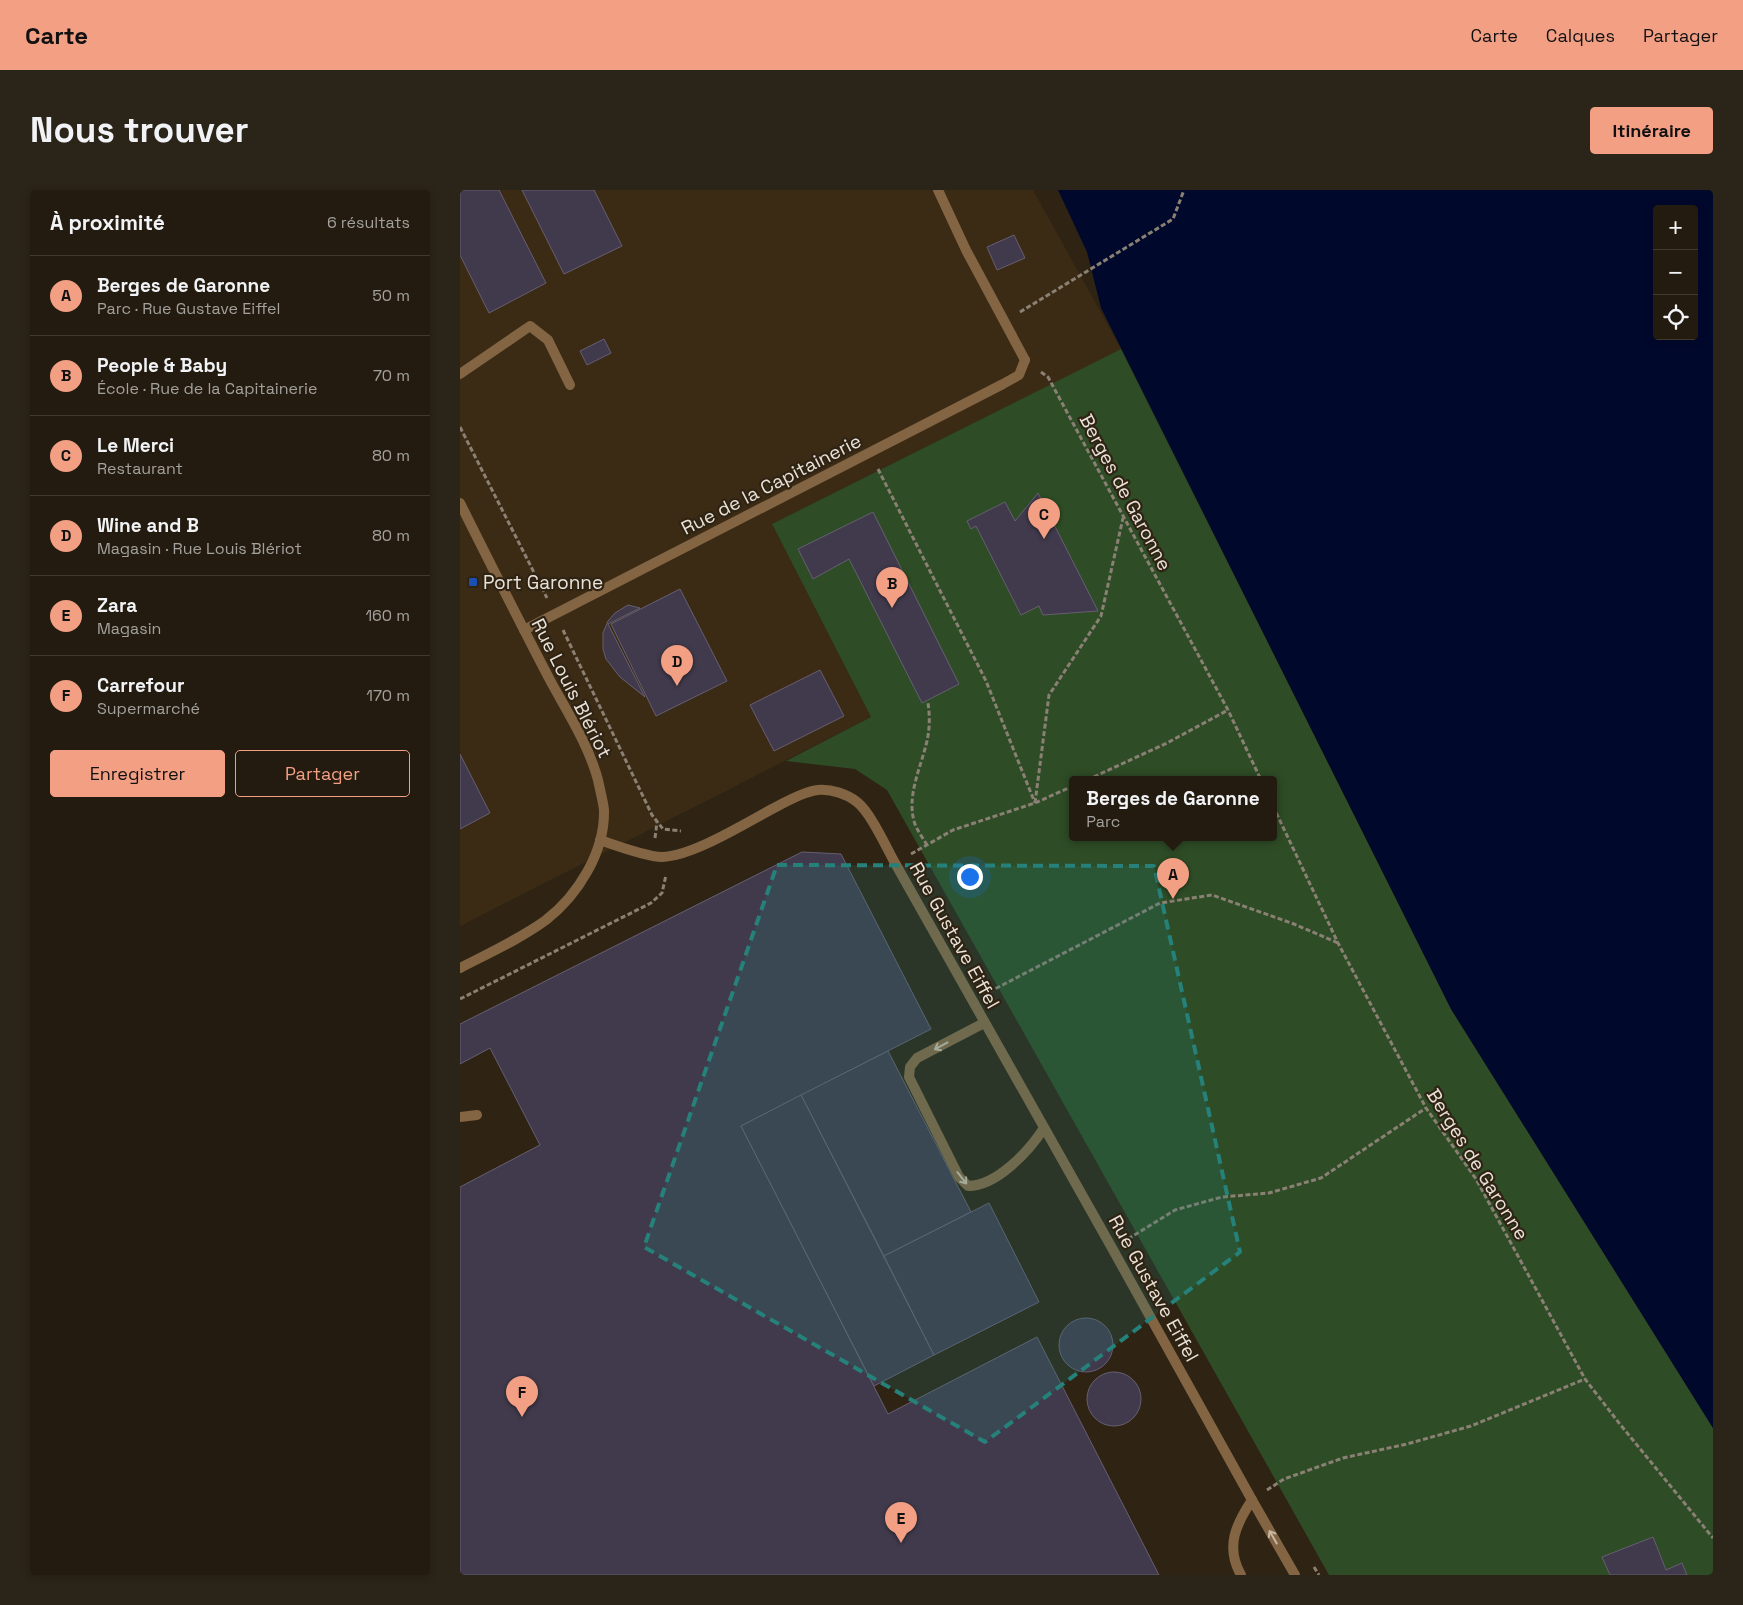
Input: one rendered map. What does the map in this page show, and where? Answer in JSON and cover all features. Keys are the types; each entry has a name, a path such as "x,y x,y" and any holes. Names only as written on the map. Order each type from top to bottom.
{"street":[{"path":"938,190 966,250 1025,360"},
{"path":"460,374 530,326 548,340 570,385"},
{"name":"Rue de la Capitainerie","path":"524,630 870,453 1019,374 1025,360"},
{"name":"Rue Louis Blériot","path":"460,504 585,746 598,779 604,810 600,840"},
{"name":"Rue Gustave Eiffel","path":"600,840 619,847 661,857 679,854 696,848 790,799 818,790 843,793 858,803 866,812 895,863 1295,1575"},
{"path":"460,968 509,943 546,919 577,888 592,864 600,840"},
{"path":"984,1023 917,1058 910,1067 909,1077 959,1177 968,1186 977,1186 1000,1174 1030,1147 1044,1128"},
{"path":"460,1117 477,1115"},
{"path":"1241,1575 1232,1549 1235,1529 1252,1500"}],"path":[{"path":"1004,321 1173,219 1184,190"},
{"name":"Berges de Garonne","path":"1025,360 1048,377 1228,710 1259,776"},
{"path":"870,453 986,681 1034,803"},
{"path":"1034,803 1049,695 1101,616 1124,517"},
{"path":"927,845 914,822 912,805 930,720 928,703"},
{"path":"1096,776 1167,743 1228,710"},
{"path":"895,863 953,830 1034,803 1069,788"},
{"name":"Berges de Garonne","path":"1277,814 1338,942 1426,1108 1476,1179 1586,1379 1618,1423 1713,1538"},
{"path":"460,999 651,903 662,893 665,883 666,871 661,857"},
{"path":"972,1001 1160,904 1212,895 1338,942"},
{"path":"1112,1248 1175,1210 1222,1197 1268,1193 1321,1178 1426,1108"},
{"path":"1252,1500 1284,1479 1343,1458 1407,1444 1471,1426 1586,1379"}],"highlighted area":[{"path":"777,865 1154,866 1240,1252 985,1442 644,1247"}],"shaded area":[{"path":"460,190 1033,190 1121,349 772,524 871,717 460,926"}],"green space":[{"path":"1121,349 1451,1009 1713,1428 1713,1575 1329,1575 887,790 855,769 786,761 871,717 772,524"}],"water":[{"path":"1058,190 1713,190 1713,1428 1451,1009 1101,308 1087,252"}],"building":[{"path":"460,190 499,190 546,283 489,313 460,255"},
{"path":"522,190 594,190 622,246 564,274"},
{"path":"1014,235 1025,258 997,270 987,247"},
{"path":"604,339 611,353 587,365 580,351"},
{"path":"1038,493 1098,611 1043,615 1039,606 1021,615 976,526 971,529 967,521 1005,502 1015,521"},
{"path":"873,512 959,684 922,703 849,559 813,579 798,549"},
{"path":"680,589 727,681 656,716 611,624"},
{"path":"628,605 640,608 608,624 645,697 620,677 606,659 603,649 603,633 608,621 615,613"},
{"path":"820,670 844,716 774,751 750,705"},
{"path":"460,754 490,813 460,829"},
{"path":"802,852 841,854 931,1029 741,1126 888,1414 1037,1337 1159,1575 460,1575 460,1187 540,1145 490,1048 460,1064 460,1024"},
{"path":"888,1051 971,1212 884,1256 801,1095"},
{"path":"801,1095 934,1355 874,1386 741,1126"},
{"path":"989,1203 1039,1302 934,1355 884,1256"},
{"path":"1086,1318 1096,1320 1105,1326 1111,1335 1113,1345 1111,1355 1105,1364 1096,1370 1086,1372 1076,1370 1067,1364 1061,1355 1059,1345 1061,1335 1067,1326 1076,1320"},
{"path":"1109,1372 1119,1372 1129,1376 1137,1384 1141,1399 1137,1414 1129,1422 1119,1426 1109,1426 1099,1422 1091,1414 1087,1404 1087,1394 1091,1384 1099,1376"},
{"path":"1653,1537 1666,1570 1682,1563 1687,1575 1610,1575 1602,1557"}],"place":[{"name":"Le Merci","path":"1044,539"},
{"name":"Port Garonne","path":"473,582"},
{"name":"People & Baby","path":"892,608"},
{"name":"Wine and B","path":"677,686"},
{"name":"Berges de Garonne","path":"1173,899"},
{"name":"Carrefour","path":"522,1417"},
{"name":"Zara","path":"901,1543"}]}
